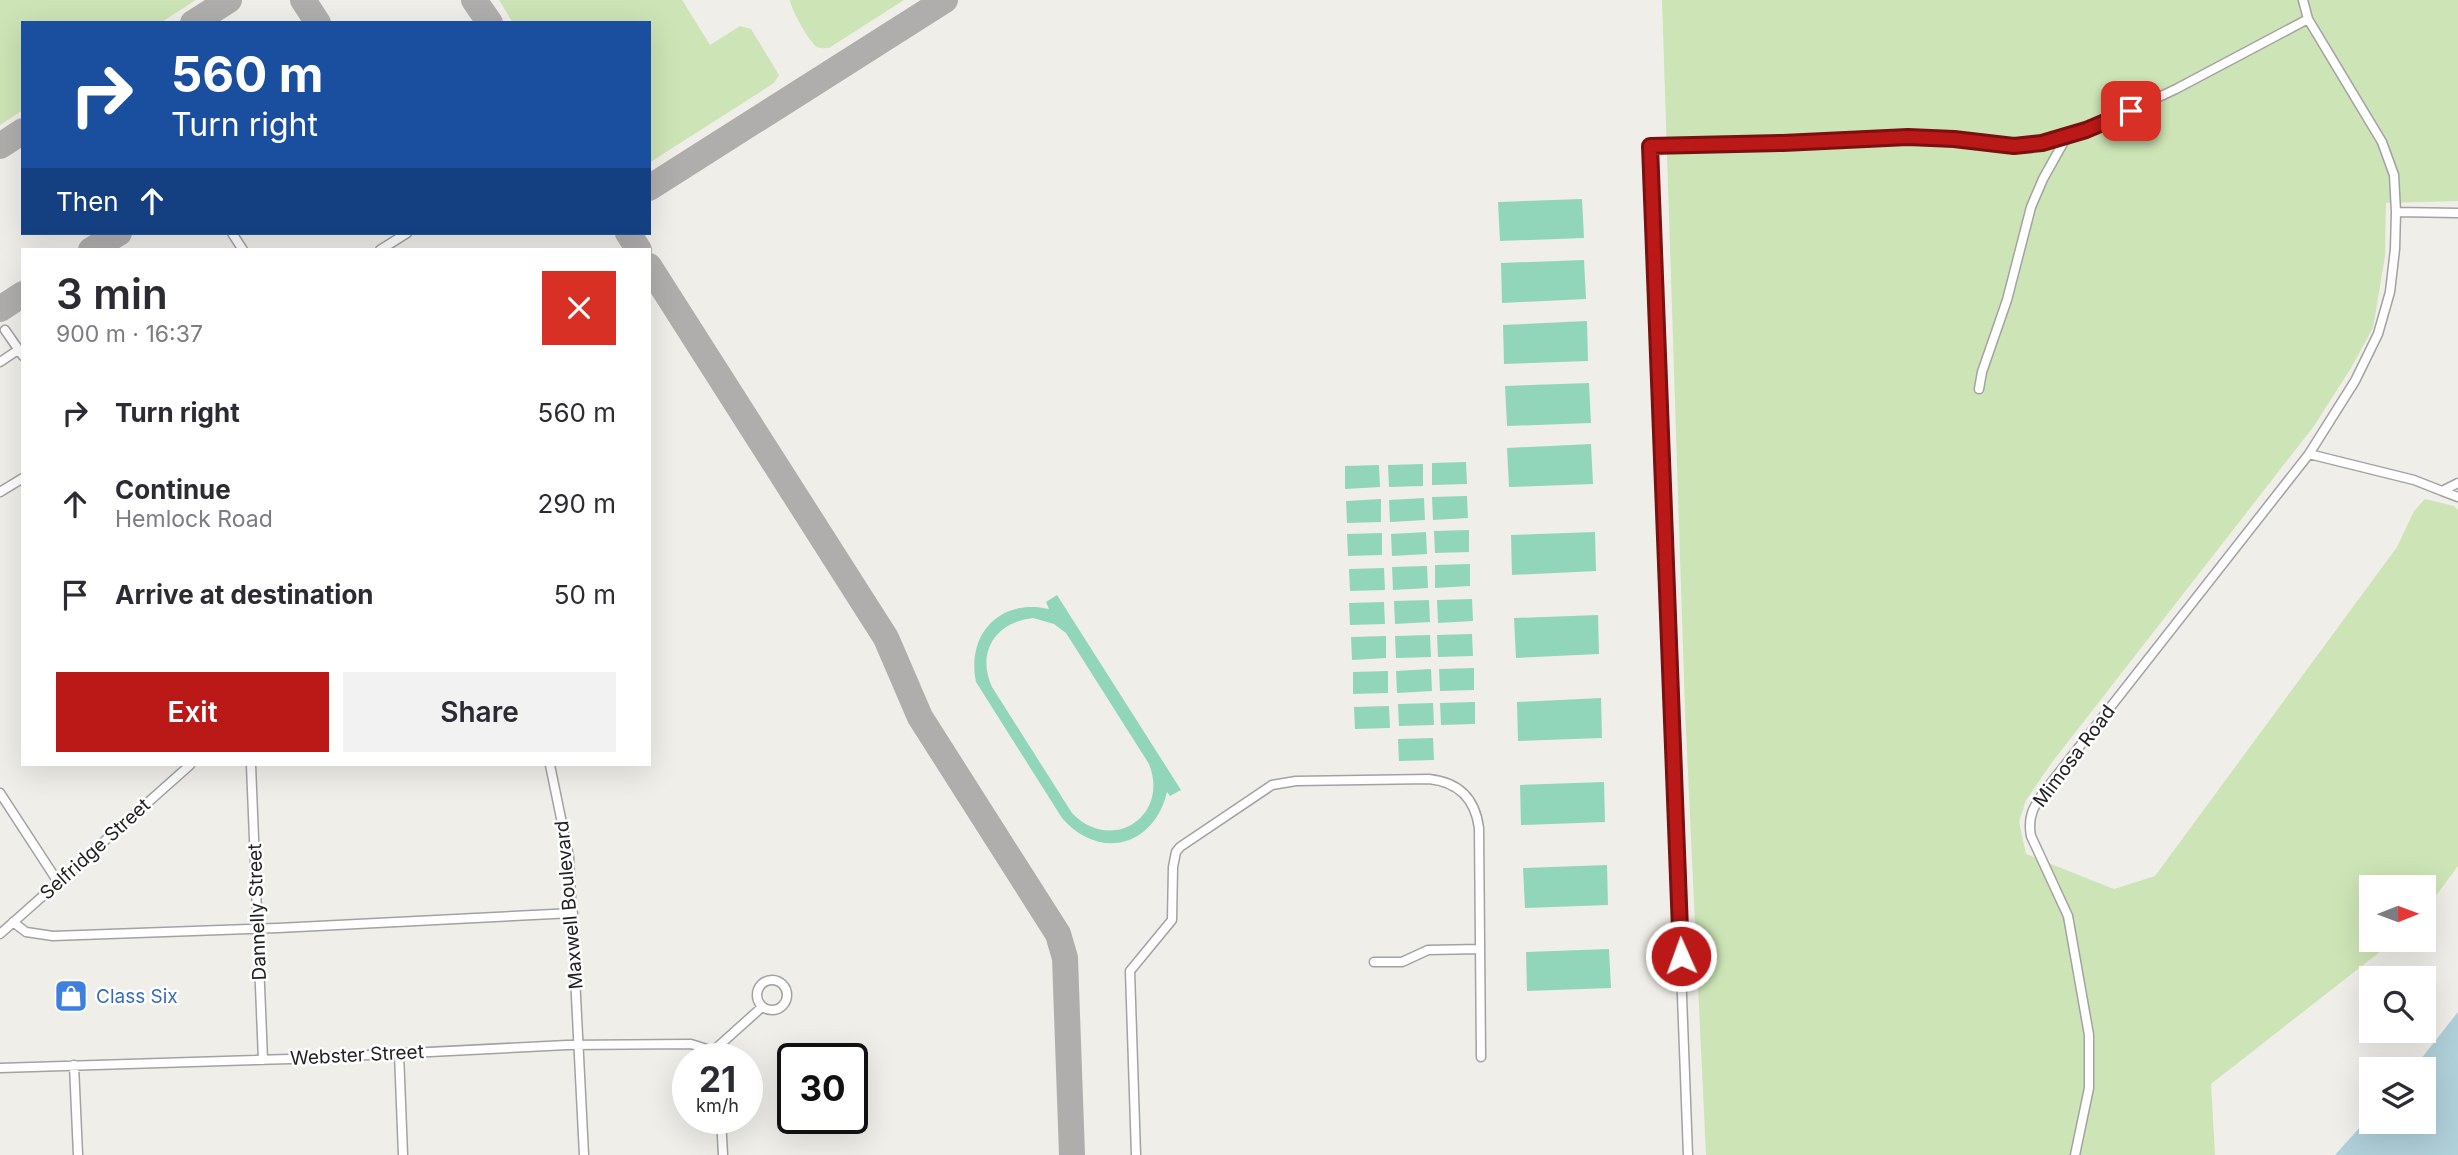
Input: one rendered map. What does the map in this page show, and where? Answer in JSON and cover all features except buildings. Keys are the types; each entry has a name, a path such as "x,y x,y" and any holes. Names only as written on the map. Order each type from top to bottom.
{"street":[{"name":"Mimosa Road","path":"2076,1155 2089,1088 2089,1035 2070,924 2031,836 2031,813 2047,788 2309,454 2355,382 2378,334 2390,292 2396,212 2393,175 2382,142 2308,19 2303,0"},
{"path":"1688,1155 1650,146 1919,137 2014,146 2042,143 2108,121 2176,89 2308,19"},
{"path":"1979,389 1982,372 2007,300 2031,207 2067,136"},
{"path":"2396,212 2458,213"},
{"path":"383,248 404,235"},
{"path":"0,362 21,353 5,330"},
{"path":"2309,454 2414,480 2458,497"},
{"path":"0,492 21,479"},
{"path":"2442,491 2458,483"},
{"name":"Selfridge Street","path":"0,934 189,766"},
{"name":"Dannelly Street","path":"251,766 263,1060"},
{"name":"Maxwell Boulevard","path":"550,766 565,835 573,913 584,1155"},
{"path":"1136,1155 1130,971 1172,920 1173,867 1180,847 1194,835 1271,786 1296,781 1440,780 1459,788 1474,806 1477,816 1481,1057"},
{"path":"0,793 58,882"},
{"path":"13,922 26,932 53,936 573,913"},
{"path":"1374,962 1402,962 1429,950 1480,949"},
{"path":"727,1043 762,1007"},
{"name":"Webster Street","path":"0,1068 672,1044"},
{"path":"399,1053 403,1155"},
{"path":"74,1065 78,1155"},
{"path":"722,1134 723,1155"}],"green space":[{"path":"0,0 196,0 163,21 21,21 21,111 0,125"},
{"path":"499,0 682,0 710,45 740,26 751,29 779,75 774,83 651,162 651,21 512,21"},
{"path":"790,0 904,0 829,48 823,48 817,47 810,39"},
{"path":"1662,0 2458,0 2458,201 2386,203 2385,256 2373,328 2351,368 2314,426 2053,761 2026,800 2019,822 2026,854 2114,889 2155,876 2397,547 2414,511 2425,499 2454,506 2458,510 2458,866 2436,896 2436,875 2359,875 2359,952 2380,952 2211,1084 2215,1155 1706,1155 1685,710"},
{"path":"1582,199 1584,238 1500,241 1498,202"},
{"path":"1584,260 1586,299 1502,303 1501,263"},
{"path":"1587,321 1588,361 1504,364 1503,325"},
{"path":"1589,383 1591,423 1507,426 1505,386"},
{"path":"1591,444 1593,484 1509,487 1507,448"},
{"path":"1466,462 1467,484 1432,485 1432,463"},
{"path":"1423,464 1423,486 1389,487 1388,465"},
{"path":"1379,465 1380,487 1345,489 1345,466"},
{"path":"1467,496 1468,518 1433,520 1432,497"},
{"path":"1424,498 1425,520 1390,522 1389,500"},
{"path":"1381,499 1381,522 1347,523 1346,501"},
{"path":"1469,530 1469,552 1435,553 1434,531"},
{"path":"1426,532 1427,554 1392,556 1391,534"},
{"path":"1595,532 1596,571 1512,575 1511,535"},
{"path":"1382,533 1382,555 1348,556 1347,534"},
{"path":"1470,564 1470,586 1435,588 1435,565"},
{"path":"1427,566 1428,588 1393,590 1392,567"},
{"path":"1384,568 1385,590 1350,591 1349,569"},
{"path":"1057,595 1181,790 1170,796 1167,792 1160,811 1150,825 1138,836 1124,842 1092,840 1062,818 976,682 976,648 991,623 1002,614 1016,609 1049,609 1046,602","holes":["1033,618 1054,624 1066,633 1149,764 1153,783 1151,800 1144,814 1133,824 1119,829 1103,830 1087,825 1072,813 992,687 986,662 988,651 1000,632 1020,621"]},
{"path":"1472,599 1473,621 1438,623 1437,600"},
{"path":"1429,600 1430,622 1395,624 1394,601"},
{"path":"1384,602 1385,624 1350,625 1349,603"},
{"path":"1598,615 1599,654 1516,658 1514,618"},
{"path":"1472,634 1473,656 1438,657 1437,635"},
{"path":"1430,635 1431,657 1396,658 1395,636"},
{"path":"1386,636 1386,658 1352,660 1351,637"},
{"path":"1474,668 1474,690 1440,691 1439,669"},
{"path":"1431,669 1432,691 1397,693 1396,671"},
{"path":"1388,671 1388,693 1353,694 1353,672"},
{"path":"1601,698 1602,738 1518,741 1517,702"},
{"path":"1475,702 1475,724 1441,725 1440,703"},
{"path":"1433,703 1434,725 1399,726 1398,704"},
{"path":"1389,706 1390,728 1355,729 1354,707"},
{"path":"1433,738 1434,760 1399,761 1398,739"},
{"path":"1604,782 1605,822 1521,825 1520,785"},
{"path":"1607,865 1608,905 1525,908 1523,868"},
{"path":"1609,949 1611,988 1527,991 1526,952"}],"water":[{"path":"2458,1012 2458,1155 2335,1155 2359,1128 2359,1134 2436,1134 2436,1057 2422,1057"}],"taxiway":[{"path":"196,21 229,0"},
{"path":"303,0 317,21"},
{"path":"474,0 489,21"},
{"path":"651,187 945,0"},
{"path":"0,146 21,132"},
{"path":"94,248 116,235"},
{"path":"629,235 638,248"},
{"path":"651,269 886,638 920,717 1058,934 1065,958 1072,1155"},
{"path":"0,309 21,295"}],"place":[{"name":"Class Six","path":"71,996"}],"route":[{"path":"1681,956 1650,146 1908,137 2014,146 2042,143 2086,130 2131,111"}]}
